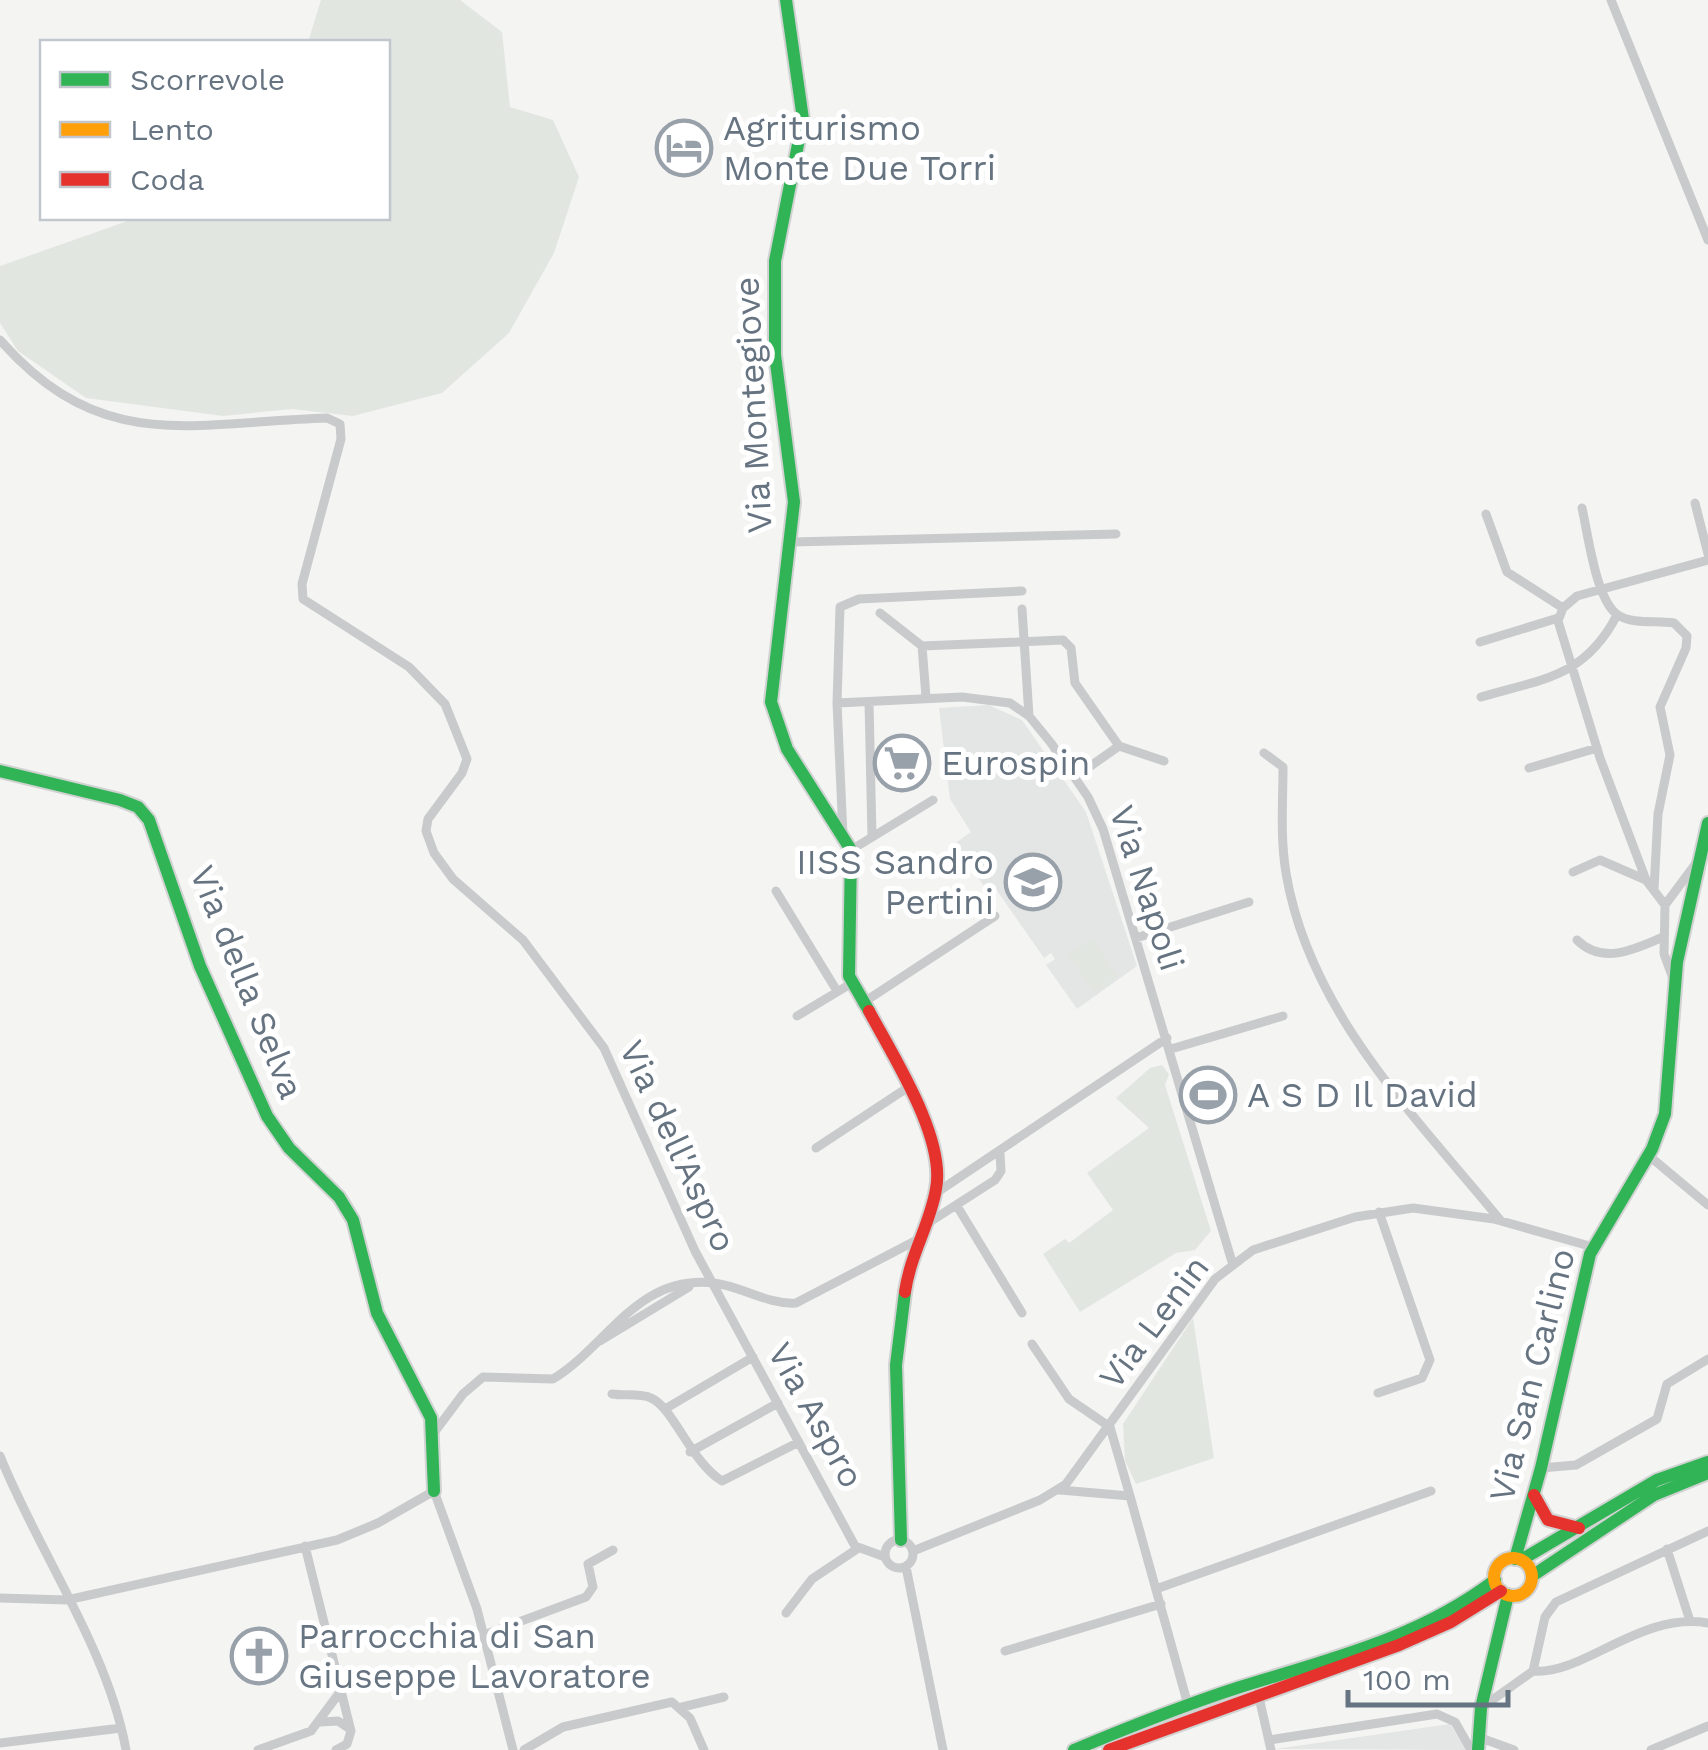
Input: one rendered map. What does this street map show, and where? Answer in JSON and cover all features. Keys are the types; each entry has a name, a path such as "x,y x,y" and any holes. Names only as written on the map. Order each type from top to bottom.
{"street":[{"name":"Via Montegiove","path":"786,0 804,118 775,261 776,354 793,482 791,542 770,672 772,712 786,749 851,850 854,875 847,960 852,983 910,1086 937,1159 936,1194 916,1241 895,1374 902,1460 901,1540"},
{"path":"1611,0 1708,240"},
{"name":"Via dell'Aspro","path":"0,340 40,381 112,420 223,427 327,418 340,424 341,439 303,578 304,599 409,666 446,704 467,759 462,774 428,819 427,834 434,853 453,879 523,940 604,1048 711,1282"},
{"path":"1480,642 1560,613 1578,596 1708,556 1695,502"},
{"path":"1582,508 1601,590 1617,615"},
{"path":"1486,514 1507,572 1560,613 1572,670 1597,748 1646,880 1664,905"},
{"path":"791,542 1116,534"},
{"path":"843,834 837,619 844,603 859,598 1022,591"},
{"path":"1022,609 1029,716"},
{"path":"880,613 922,646 1068,642 1071,675 1119,746 1164,761"},
{"path":"1481,697 1572,670 1600,646 1617,615"},
{"path":"1617,615 1674,622 1688,638 1660,708 1670,750 1658,814 1654,889"},
{"path":"922,646 926,698"},
{"path":"837,703 994,698 1029,716"},
{"path":"869,702 872,837"},
{"name":"Via Napoli","path":"1029,716 1098,816 1232,1262"},
{"path":"1074,777 1119,746"},
{"path":"1529,768 1597,748"},
{"path":"1264,753 1283,766 1280,814 1288,883 1310,947 1345,1025 1367,1058 1502,1221"},
{"name":"Via della Selva","path":"0,771 120,800 147,816 200,966 267,1116 289,1148 336,1192 350,1214 376,1308 418,1385 433,1434 434,1491 484,1636 513,1750"},
{"path":"851,850 933,800"},
{"name":"Via San Carlino","path":"1518,1559 1593,1247 1648,1155 1668,1103 1674,982 1708,823"},
{"path":"1573,872 1600,860 1646,880"},
{"name":"Via San Carlino","path":"1674,982 1665,960 1664,905 1697,862"},
{"path":"776,891 837,991"},
{"path":"1136,938 1249,902"},
{"path":"862,1004 995,916"},
{"path":"1577,940 1588,950 1610,954 1663,937"},
{"path":"796,1016 852,983"},
{"path":"1171,1050 1282,1016"},
{"path":"936,1194 1167,1038"},
{"path":"816,1148 910,1086"},
{"path":"922,1226 997,1178 1000,1154"},
{"path":"1648,1155 1708,1205"},
{"path":"957,1206 1022,1313"},
{"name":"Via Lenin","path":"913,1552 1059,1490 1110,1427 1215,1280 1232,1262 1278,1240 1379,1212 1428,1208 1502,1221 1593,1247"},
{"path":"1378,1394 1418,1380 1430,1365 1379,1212"},
{"path":"433,1434 463,1394 483,1376 504,1374 544,1381 560,1374 639,1301 658,1291 711,1282 796,1303 916,1241"},
{"name":"Via Aspro","path":"711,1282 857,1549"},
{"path":"1032,1344 1069,1399 1110,1427 1188,1704"},
{"path":"665,1409 753,1358"},
{"path":"1542,1468 1558,1470 1576,1465 1657,1420 1667,1384 1706,1361"},
{"path":"612,1394 649,1396 665,1409 690,1452 726,1482 799,1442"},
{"path":"690,1452 778,1403"},
{"path":"0,1456 67,1600 121,1728 126,1750"},
{"path":"1476,1746 1501,1589 1500,1564 1579,1528 1656,1480 1708,1462"},
{"path":"1074,1750 1188,1704 1394,1635 1501,1589 1525,1592 1532,1576 1654,1495 1708,1473"},
{"path":"1059,1490 1130,1496"},
{"path":"0,1598 67,1600 358,1533 434,1491"},
{"path":"1156,1589 1431,1491"},
{"path":"1534,1495 1548,1520 1579,1528"},
{"path":"1533,1671 1546,1617 1556,1602 1708,1531"},
{"path":"884,1557 888,1544 901,1540 913,1552 906,1567 943,1750"},
{"path":"305,1546 351,1731 346,1744 336,1750"},
{"path":"786,1613 808,1583 857,1549 884,1557 892,1568 906,1567"},
{"path":"1667,1549 1690,1621"},
{"path":"484,1636 586,1597 592,1587 588,1564 614,1550"},
{"path":"1518,1559 1532,1576"},
{"path":"1109,1750 1258,1693 1402,1646 1462,1617 1501,1589"},
{"path":"1005,1652 1160,1604"},
{"path":"1481,1708 1533,1671 1551,1670 1652,1628 1690,1621 1708,1623"},
{"path":"258,1750 299,1738 321,1722 343,1688"},
{"path":"1258,1693 1270,1745 1437,1714 1455,1722 1476,1746 1514,1750"},
{"path":"524,1750 570,1725 669,1702 682,1707 724,1696"},
{"path":"682,1707 704,1750"},
{"path":"321,1722 342,1722 351,1731"},
{"path":"1651,1750 1673,1746 1708,1726"},
{"path":"0,1742 121,1728"}],"shaded area":[{"path":"321,0 460,0 502,32 510,107 553,120 579,177 554,253 509,333 442,393 353,416 292,409 223,416 86,398 18,351 0,323 0,266 130,220 390,220 390,40 309,40"},
{"path":"989,705 1022,720 1086,812 1137,966 1077,1009 1046,965 1055,959 1051,953 1044,958 993,885 986,889 954,844 971,832 950,799 939,708"},
{"path":"1092,938 1119,976 1095,994 1067,955"},
{"path":"1162,1065 1169,1074 1165,1085 1211,1231 1195,1250 1176,1253 1080,1312 1043,1254 1065,1239 1069,1243 1113,1210 1087,1173 1149,1128 1116,1098 1150,1068"},
{"path":"1193,1318 1214,1458 1136,1484 1125,1461 1123,1424"},
{"path":"1450,1724 1466,1750 1275,1749"}],"traffic: fast":[{"path":"786,0 803,119 775,261 775,355 794,502 771,702 787,749 851,850 849,976 869,1011"},
{"path":"0,771 120,800 138,807 149,820 200,966 267,1116 289,1148 339,1197 353,1220 377,1313 431,1418 434,1491"},
{"path":"1515,1559 1541,1468 1590,1254 1652,1149 1665,1114 1677,962 1708,823"},
{"path":"901,1540 896,1365 905,1292"},
{"path":"1521,1560 1657,1480 1708,1462"},
{"path":"1532,1576 1654,1495 1708,1473"},
{"path":"1074,1750 1198,1701 1373,1645 1436,1617 1495,1580"},
{"path":"1478,1750 1481,1708 1508,1595"}],"traffic: slow":[{"path":"1513,1558 1526,1564 1532,1577 1526,1590 1513,1596 1500,1590 1494,1577 1500,1564 1513,1558"}],"traffic: jam":[{"path":"869,1011 926,1122 937,1169 933,1202 905,1292"},
{"path":"1534,1495 1548,1520 1579,1528"},
{"path":"1109,1750 1399,1645 1451,1622 1501,1591"}],"place":[{"name":"Agriturismo Monte Due Torri","path":"684,148"},
{"name":"Eurospin","path":"902,763"},
{"name":"IISS Sandro Pertini","path":"1033,882"},
{"name":"A S D Il David","path":"1208,1095"},
{"name":"Parrocchia di San Giuseppe Lavoratore","path":"259,1656"}]}
